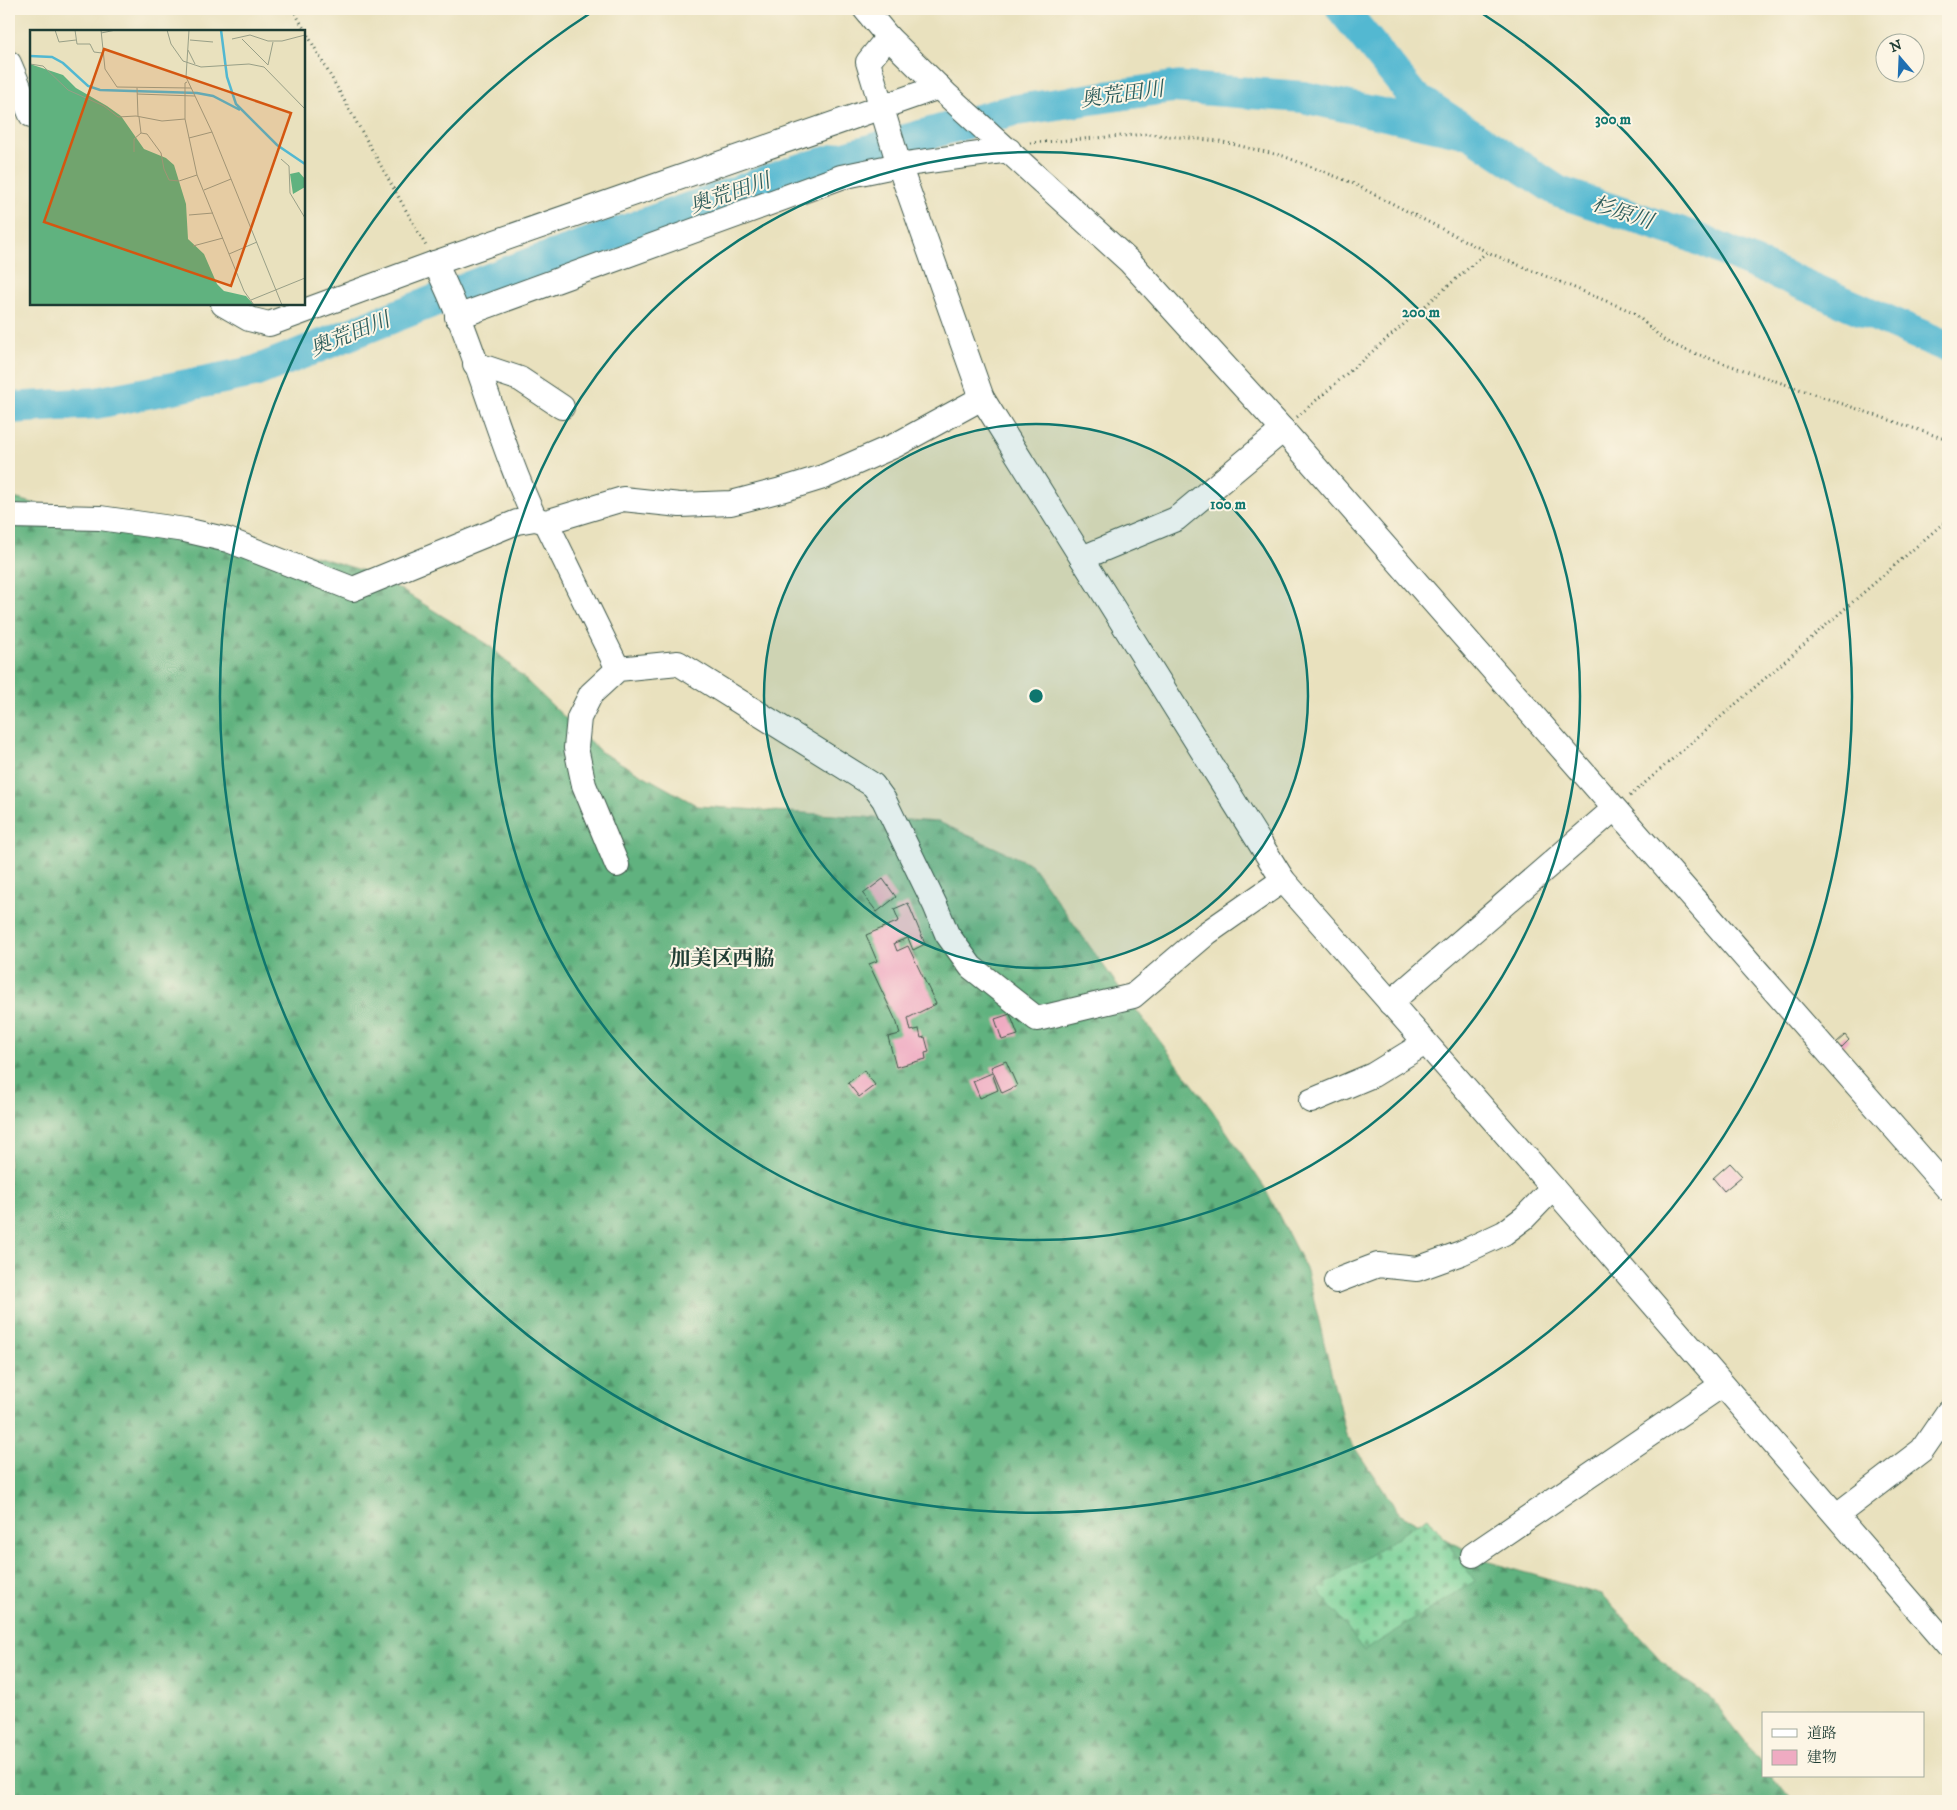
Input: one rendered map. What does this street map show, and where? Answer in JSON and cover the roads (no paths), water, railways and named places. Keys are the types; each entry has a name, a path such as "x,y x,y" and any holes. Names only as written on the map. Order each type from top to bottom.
{"street":[{"path":"865,9 888,37 942,90 1130,262 1283,430 1948,1189"},
{"path":"888,37 868,62 898,161 982,398 1282,880 1553,1188 1948,1645"},
{"path":"9,63 30,112"},
{"path":"226,305 248,319 269,324 884,113 942,90"},
{"path":"457,315 841,177 898,161 1005,146"},
{"path":"437,266 457,315 515,476 618,669"},
{"path":"475,364 520,379 562,407"},
{"path":"9,516 100,518 185,530 228,540 353,589 517,522 540,520 623,499 680,505 731,502 781,490 823,477 896,445 982,398"},
{"path":"1082,558 1176,519 1283,430"},
{"path":"617,865 584,785 576,748 579,718 591,694 618,669 678,663 873,785 884,800 947,934 972,967 1037,1019 1133,996 1207,933 1282,880"},
{"path":"1390,1003 1614,809"},
{"path":"1312,1101 1373,1075 1405,1058 1425,1043"},
{"path":"1336,1281 1378,1264 1417,1270 1461,1253 1504,1233 1524,1218 1553,1188"},
{"path":"1473,1555 1722,1385"},
{"path":"1836,1515 1922,1450 1948,1412"}],"waterway":[{"name":"杉原川","path":"1342,9 1412,95 1559,192 1691,236 1948,347"},
{"name":"奥荒田川","path":"9,408 96,403 254,372 515,269 795,171 1010,111 1173,87 1303,97 1469,133"}],"district":[{"name":"加美区西脇","path":"722,959"}]}
